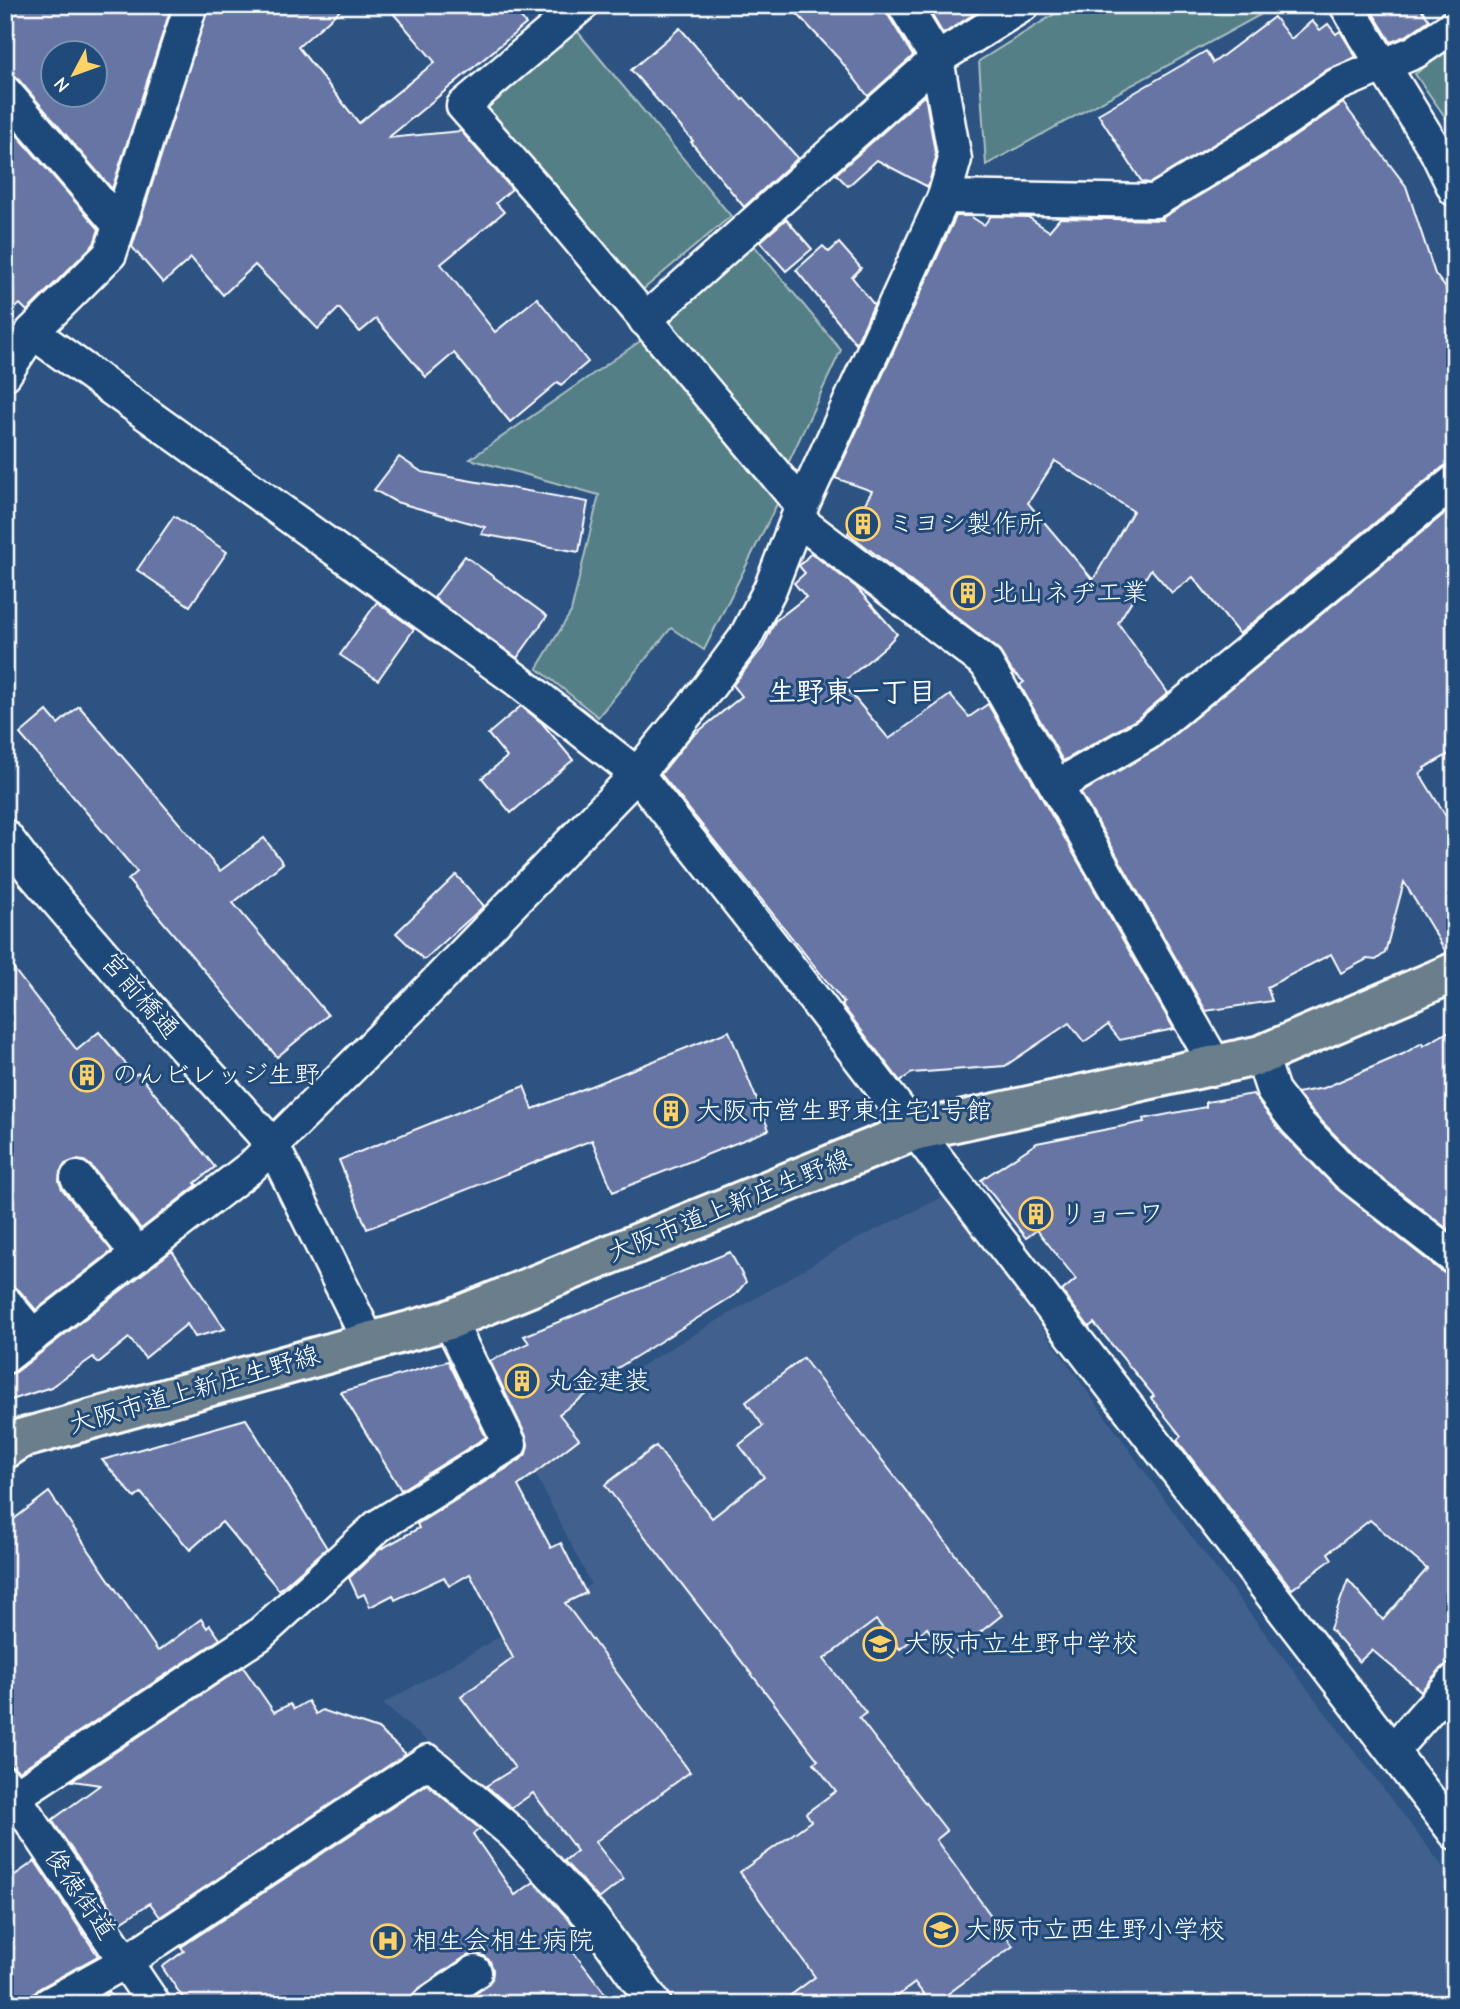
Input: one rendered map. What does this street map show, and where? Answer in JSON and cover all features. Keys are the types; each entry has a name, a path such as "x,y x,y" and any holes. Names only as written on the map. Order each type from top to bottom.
{"main road":[{"name":"大阪市道上新庄生野線","path":"5,1449 20,1439 449,1320 914,1131 1261,1055 1455,972"}],"street":[{"path":"5,374 32,332 110,254 191,5"},
{"path":"582,5 463,106 538,191 800,512 986,663 1216,1066"},
{"path":"5,1357 251,1167 412,1007 638,774 745,638 770,589 800,512 944,197 955,159 937,59 904,5"},
{"path":"645,320 937,59 1023,5"},
{"path":"1346,5 1436,151 1455,190"},
{"path":"944,197 1155,201 1265,134 1337,85 1415,52 1455,25"},
{"path":"5,92 119,225"},
{"path":"32,332 506,672 638,774 1455,1833"},
{"path":"1057,786 1147,734 1455,481"},
{"name":"宮前橋通","path":"5,836 34,874 150,1009 272,1144 369,1342"},
{"path":"1261,1055 1273,1091 1296,1121 1347,1174 1455,1258"},
{"path":"77,1178 138,1255"},
{"path":"5,1302 33,1336"},
{"path":"10,1789 259,1634 378,1526 510,1444 449,1320"},
{"path":"1392,1750 1455,1680"},
{"path":"49,2004 125,1962 428,1761 514,1834 593,1919 655,2004"},
{"name":"俊徳街道","path":"10,1789 154,2004"},
{"path":"428,2004 475,1972"}],"shaded area":[{"name":"大阪市立生野中学校","path":"947,1195 1185,1528 1455,1883 1455,2004 672,2004 589,1890 534,1831 383,1704 591,1584 518,1439 845,1245"}],"green space":[{"path":"1069,5 1253,5 1260,15 986,165 979,61"},
{"path":"573,26 731,216 640,292 481,102"},
{"path":"1455,46 1455,127 1453,128 1415,74"},
{"path":"747,237 841,350 786,468 663,317"},
{"path":"649,335 779,500 704,650 671,628 598,717 537,668 571,612 599,495 470,459"}],"building":[{"path":"5,5 172,5 112,189 43,108 108,108 108,38 38,38 38,102 12,75 5,74"},
{"path":"209,5 346,5 298,47 359,123 435,62 386,5 510,5 526,24 388,138 461,131 512,189 496,203 504,212 441,264 495,332 537,298 588,362 561,385 558,382 510,422 454,353 426,377 376,319 360,332 339,308 318,329 255,265 223,295 191,258 163,283 132,247"},
{"path":"789,5 886,5 888,15 913,56 868,96 840,60"},
{"path":"926,5 988,5 943,34"},
{"path":"1368,5 1429,5 1422,10 1429,20 1406,36 1391,42"},
{"path":"1274,17 1291,39 1312,21 1320,30 1328,24 1336,34 1340,31 1356,57 1327,70 1255,119 1150,183 1142,182 1098,114 1206,51 1213,63"},
{"path":"680,28 742,100 744,98 798,158 744,207 691,142 693,141 631,70"},
{"path":"925,95 936,158 928,187 877,160 848,186 836,174"},
{"path":"1343,103 1406,186 1435,274 1455,300 1455,463 1443,467 1239,634 1193,577 1172,593 1151,569 1118,623 1168,693 1137,719 1063,761 1020,685 1024,682 1012,671 998,649 848,533 872,491 835,478 956,216 970,216 984,225 991,216 1028,217 1049,231 1060,218 1163,220 1162,218 1275,150","holes":["1055,461 1133,511 1093,580 1028,503"]},
{"path":"5,121 99,229 94,244 27,311 20,304 5,317"},
{"path":"786,219 812,249 786,271 760,242"},
{"path":"839,243 861,268 852,277 874,305 856,344 796,270 823,246 829,252"},
{"path":"399,457 422,472 588,502 579,552 481,534 485,527 396,502 374,490"},
{"path":"1455,505 1455,751 1424,768 1420,774 1455,831 1455,951 1446,952 1404,882 1385,953 1376,960 1367,959 1341,973 1331,954 1267,987 1272,1001 1206,1011 1081,793 1158,748"},
{"path":"174,516 227,552 190,606 137,570"},
{"path":"811,553 856,587 897,634 842,683 889,739 950,695 969,717 988,704 1174,1029 1120,1040 1108,1025 1084,1042 1069,1023 1005,1066 912,1073 900,1081 842,1005 844,1003 661,774 689,739 742,696 733,685 763,647 775,621 806,597 794,583 805,573 799,566"},
{"path":"465,556 547,616 517,658 434,598"},
{"path":"377,602 414,629 378,680 340,655"},
{"path":"79,706 220,871 264,838 283,863 233,903 328,1015 277,1057 128,880 137,872 20,734 47,711 58,724"},
{"path":"521,706 542,723 573,760 511,813 482,778 507,757 488,734"},
{"path":"456,875 484,906 424,960 396,933"},
{"path":"5,958 77,1050 99,1032 135,1075 138,1073 215,1167 195,1183 197,1185 141,1229 91,1166 84,1161 75,1160 65,1164 60,1172 62,1189 112,1251 36,1310 19,1290 5,1284"},
{"path":"1455,1028 1455,1235 1359,1160 1297,1093 1324,1088 1422,1043 1423,1046"},
{"path":"729,1031 769,1130 613,1192 592,1140 367,1229 339,1160 524,1086 533,1109"},
{"path":"1253,1094 1283,1134 1336,1188 1444,1273 1455,1276 1455,1662 1442,1667 1421,1691 1372,1650 1359,1662 1330,1629 1348,1580 1383,1620 1427,1569 1370,1520 1328,1553 1332,1559 1292,1589 1177,1440 1181,1436 1151,1398 1154,1396 1094,1323 1089,1327 1062,1291 1076,1279 1037,1230 1026,1238 981,1180 1037,1143 1144,1122 1143,1119 1206,1107 1206,1102"},
{"path":"172,1251 225,1329 195,1337 187,1324 145,1358 129,1338 98,1363 93,1357 51,1387 5,1402 5,1375 16,1372"},
{"path":"730,1252 746,1282 736,1294 608,1374 610,1378 559,1414 579,1439 518,1486 551,1548 561,1543 586,1593 565,1603 690,1772 595,1842 624,1879 599,1899 564,1861 577,1851 533,1793 512,1808 486,1786 515,1768 461,1697 513,1658 470,1574 449,1586 444,1577 395,1600 393,1595 370,1607 364,1594 358,1597 349,1578 379,1550 419,1528 417,1524 526,1454 526,1436 490,1361 529,1343 524,1336"},
{"path":"803,1358 1002,1615 949,1657 927,1628 900,1649 876,1620 824,1659 866,1713 859,1718 947,1831 936,1840 1013,1946 934,2004 931,2004 915,1983 887,2004 779,2004 815,1977 740,1872 811,1821 806,1813 836,1791 814,1763 818,1760 605,1485 656,1446 712,1518 764,1477 739,1445 763,1426 746,1402"},
{"path":"448,1361 486,1437 401,1490 341,1392"},
{"path":"246,1419 327,1548 279,1590 222,1522 190,1550 141,1493 135,1498 102,1460"},
{"path":"49,1492 158,1651 201,1619 207,1628 210,1625 220,1639 19,1771 5,1765 5,1526"},
{"path":"243,1667 274,1712 290,1704 294,1709 308,1701 316,1714 322,1710 378,1729 406,1754 160,1917 150,1903 121,1922 52,1820 100,1785 72,1781"},
{"path":"427,1784 480,1829 473,1834 515,1895 534,1882 573,1924 565,1941 613,2004 461,2004 492,1979 490,1961 484,1956 474,1954 465,1957 418,1989 412,1995 410,2004 187,2004 162,1967 184,1951 181,1947"},
{"path":"35,1861 98,1956 40,1988 33,1995 31,2004 5,2004 5,1955 14,1948 5,1935 5,1882"},
{"path":"109,1992 116,2004 87,2004"}],"place":[{"name":"ミヨシ製作所","path":"863,524"},
{"name":"北山ネヂ工業","path":"968,593"},
{"name":"のんビレッジ生野","path":"87,1075"},
{"name":"大阪市営生野東住宅1号館","path":"671,1111"},
{"name":"リョーワ","path":"1036,1214"},
{"name":"丸金建装","path":"522,1381"},
{"name":"大阪市立生野中学校","path":"880,1644"},
{"name":"大阪市立西生野小学校","path":"941,1930"},
{"name":"相生会相生病院","path":"388,1941"}],"district":[{"name":"生野東一丁目","path":"852,692"}]}
